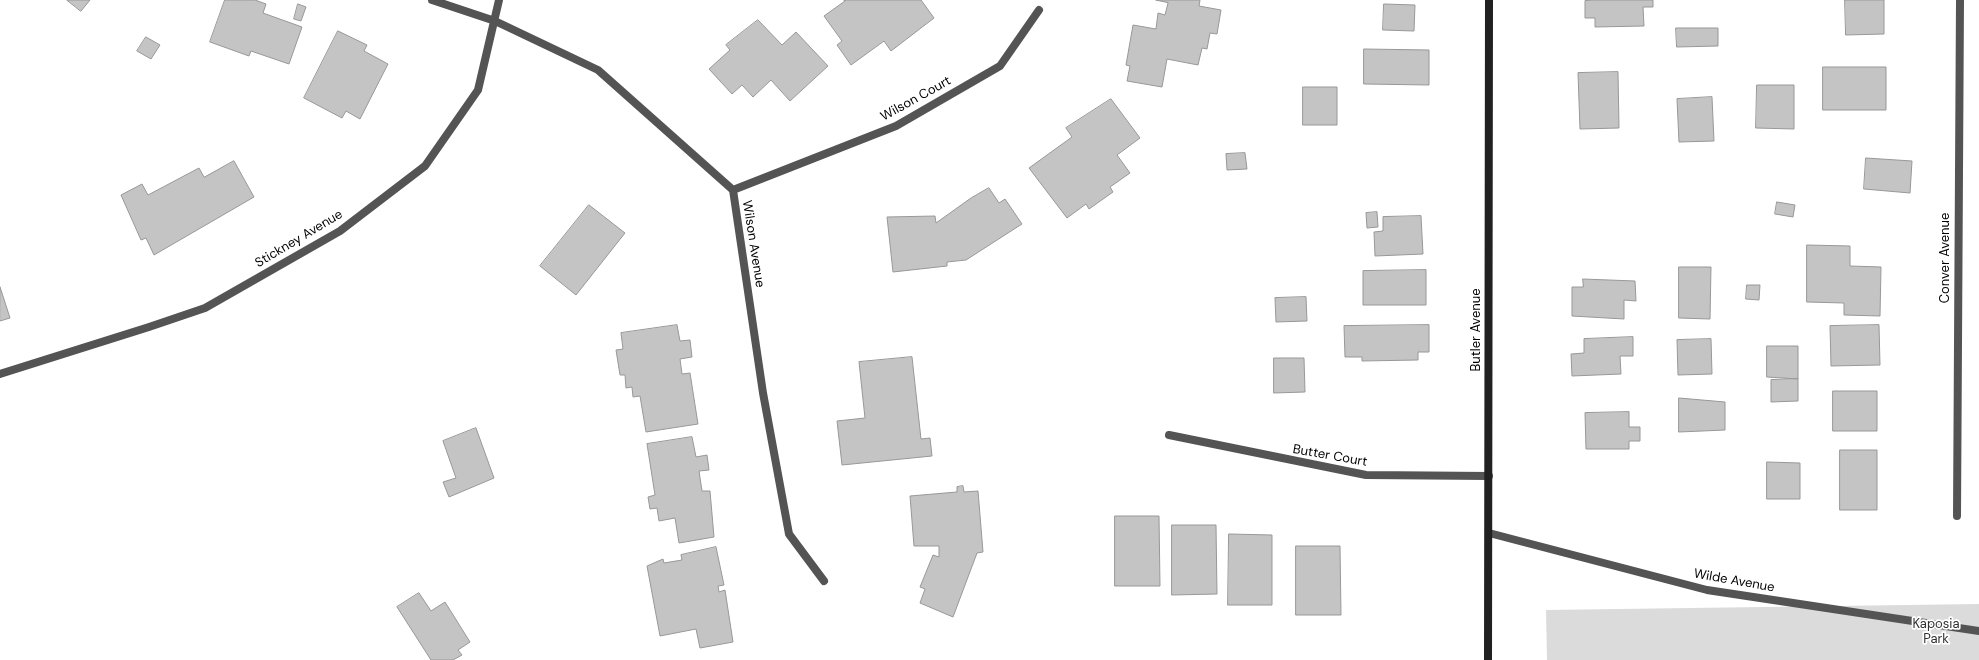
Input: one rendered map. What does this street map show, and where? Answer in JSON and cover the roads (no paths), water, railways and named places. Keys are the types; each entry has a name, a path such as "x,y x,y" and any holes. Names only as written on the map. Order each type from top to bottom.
{"street":[{"name":"Wilson Avenue","path":"432,0 495,20 598,70 733,190 763,393 789,534 824,581"},
{"name":"Stickney Avenue","path":"0,374 205,308 340,231 426,166 478,90 499,0"},
{"name":"Butler Avenue","path":"1488,660 1489,0"},
{"name":"Conver Avenue","path":"1957,516 1960,0"},
{"name":"Wilson Court","path":"733,190 896,126 1000,66 1039,10"},
{"name":"Butter Court","path":"1169,435 1366,475 1489,476"},
{"name":"Wilde Avenue","path":"1489,533 1707,590 1979,631"}],"park label":[{"name":"Kaposia Park","path":"1936,632"}]}
